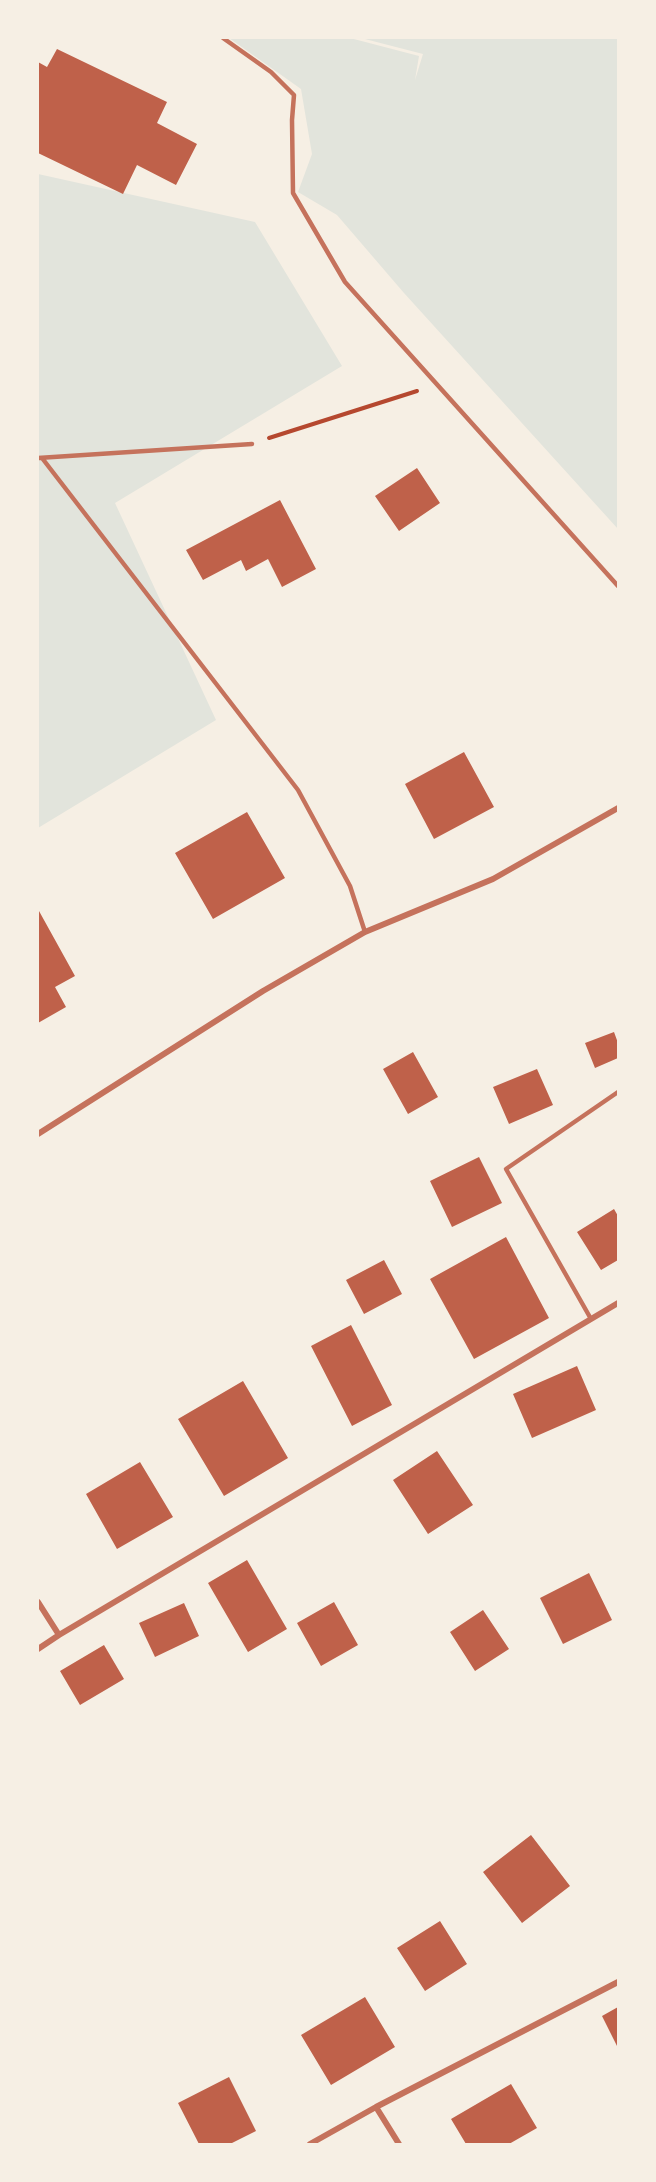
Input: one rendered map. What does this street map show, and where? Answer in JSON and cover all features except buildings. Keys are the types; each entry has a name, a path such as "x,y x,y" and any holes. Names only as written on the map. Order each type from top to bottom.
{"street":[{"path":"38,1134 263,991 365,932 493,879 618,808"},
{"path":"38,1649 618,1303"},
{"path":"38,1602 59,1635"},
{"path":"310,2145 376,2107 618,1982"},
{"path":"376,2107 399,2145"}],"lane":[{"path":"223,38 271,72 294,95 293,193 345,282 618,586"},
{"path":"40,458 252,444"},
{"path":"40,458 298,789 350,886 365,932"},
{"path":"591,1319 506,1169 618,1092"}],"path":[{"path":"252,444 436,384"}],"shaded area":[{"path":"229,38 350,38 419,56 415,80 423,54 361,38 618,38 618,529 404,293 337,215 298,192 312,154 301,89"},
{"path":"38,174 255,222 342,366 115,503 216,720 38,828"}]}
